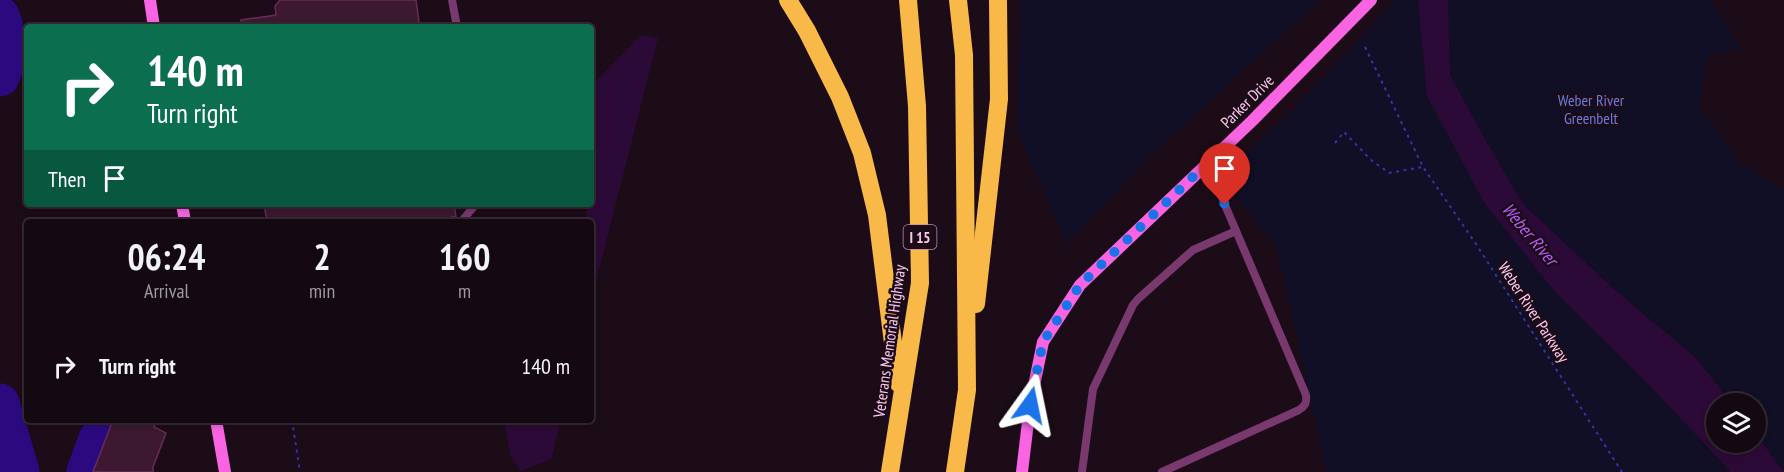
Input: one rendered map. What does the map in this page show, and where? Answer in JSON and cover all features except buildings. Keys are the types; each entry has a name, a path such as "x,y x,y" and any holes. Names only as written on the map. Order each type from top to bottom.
{"highway":[{"path":"788,0 807,31 840,97 862,153 877,215 900,406"},
{"name":"Veterans Memorial Highway","path":"891,472 921,283 918,106 908,0"},
{"path":"958,0 964,55 967,390"},
{"path":"955,472 967,390 999,99 998,0"}],"street":[{"path":"150,0 154,24"},
{"name":"Parker Drive","path":"1022,472 1030,405 1043,342 1080,285 1371,0"},
{"path":"217,423 225,472"}],"lane":[{"path":"452,0 456,24"},
{"path":"1162,472 1299,410 1307,401 1219,191 1201,169"},
{"path":"464,219 474,207"},
{"path":"1082,472 1093,389 1133,305 1184,256 1236,231"}],"path":[{"name":"Weber River Parkway","path":"1365,46 1423,167 1476,244 1622,472"},
{"path":"1335,143 1344,132 1371,160 1389,173 1423,167"},
{"path":"292,423 300,472"}],"green space":[{"path":"1020,0 1320,0 1154,152 1067,243 1017,132"},
{"path":"1396,0 1418,0 1427,96 1556,293 1706,445 1706,453 1713,453 1731,472 1326,472 1276,244 1219,179 1285,118"},
{"name":"Weber River Greenbelt","path":"1448,0 1710,0 1742,50 1709,55 1698,105 1741,164 1784,190 1784,470 1766,447 1766,393 1724,393 1695,357 1616,291 1523,204 1450,75"}],"water":[{"name":"Weber River","path":"1418,0 1448,0 1450,75 1523,204 1616,291 1695,357 1724,393 1706,393 1706,445 1556,293 1485,204 1427,96"},
{"path":"641,35 658,38 594,289 594,219 586,219 587,207 594,207 594,83"},
{"path":"505,423 560,423 551,459 521,471 511,457"},
{"path":"1766,448 1784,472 1731,472 1713,453 1766,453"}],"taxiway":[{"path":"0,16 7,47 0,77"},
{"path":"0,403 20,472"},
{"path":"86,472 98,439"}],"route":[{"path":"1030,405 1043,342 1080,285 1201,169 1219,191 1225,205"}]}
